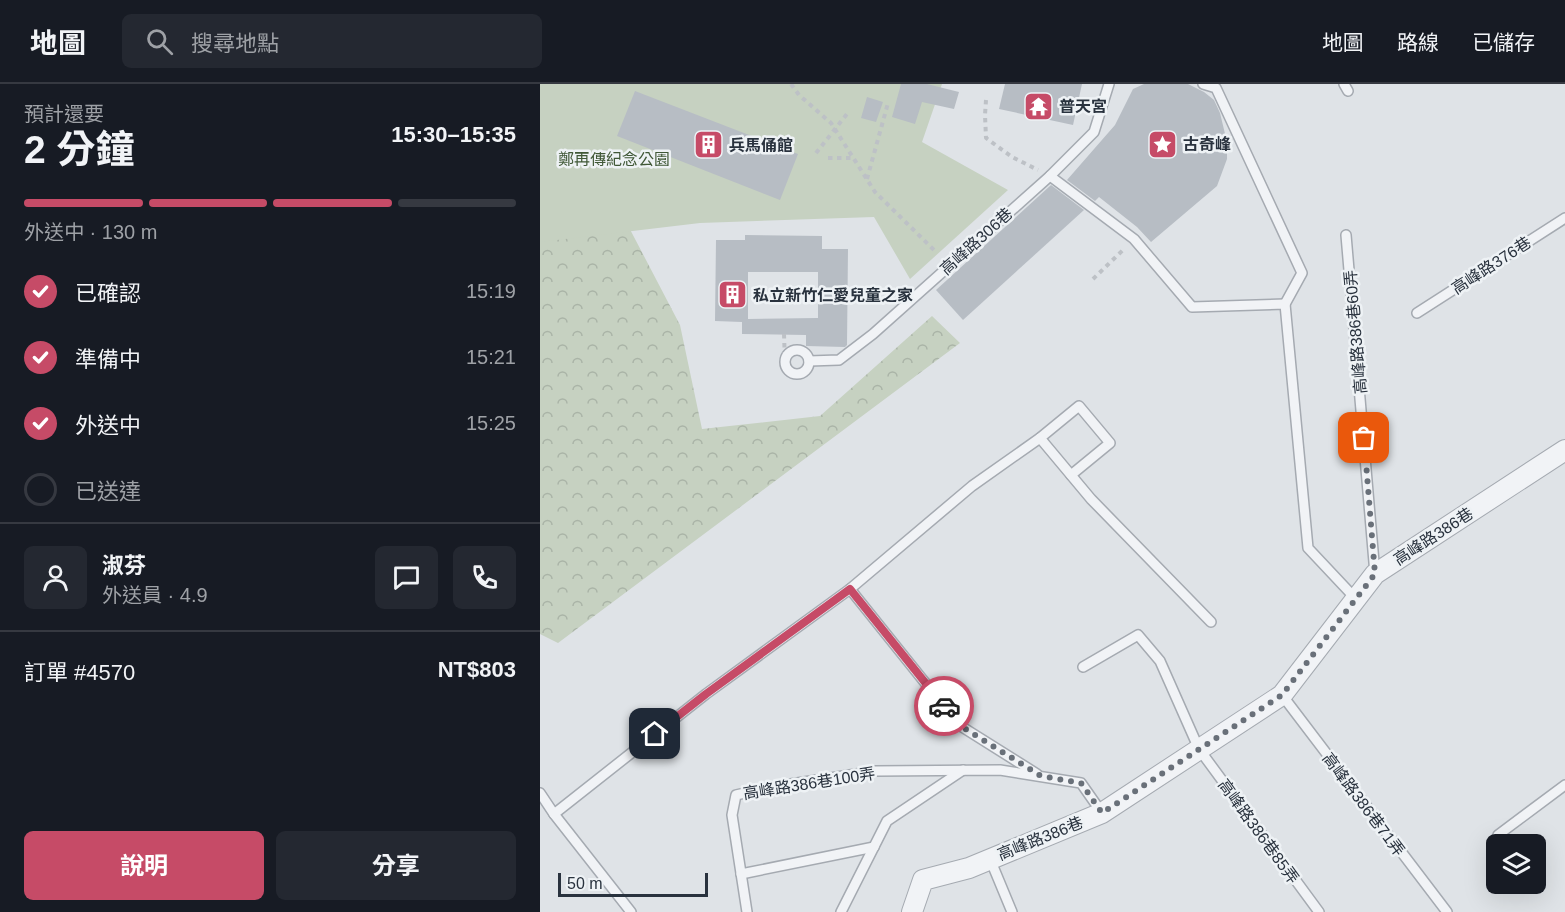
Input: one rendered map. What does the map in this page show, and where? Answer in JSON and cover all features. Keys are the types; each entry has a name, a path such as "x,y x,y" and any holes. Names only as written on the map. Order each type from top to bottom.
{"street":[{"name":"高峰路386巷","path":"912,912 923,880 969,868 1102,813 1282,695 1375,574 1565,450"}],"lane":[{"name":"高峰路306巷","path":"809,361 839,360 873,334 1050,176 1094,132 1109,84"},
{"path":"1203,84 1216,88 1302,273 1285,304 1308,548 1356,598"},
{"path":"1050,176 1134,239 1192,307 1285,304"},
{"name":"高峰路376巷","path":"1417,313 1565,218"},
{"name":"高峰路386巷60弄","path":"1346,235 1375,574"},
{"path":"796,350 803,351 809,361 804,372 796,374 789,370 786,363 789,353 796,350"},
{"path":"554,814 706,694 850,589 972,486 1040,438 1079,406 1110,443 1071,475"},
{"path":"1040,438 1091,499 1211,622"},
{"name":"高峰路386巷100弄","path":"850,589 959,725 1041,776"},
{"name":"高峰路386巷85弄","path":"1083,667 1138,635 1160,661 1199,749 1319,912"},
{"name":"高峰路386巷71弄","path":"1282,695 1447,912"},
{"path":"841,912 887,821 963,770"},
{"name":"高峰路386巷100弄","path":"747,912 732,815 736,795 771,787 876,771 1000,770 1081,783 1102,813"},
{"path":"1499,834 1565,785"},
{"path":"540,793 631,912"},
{"path":"741,874 874,847"},
{"path":"990,859 1012,912"}],"path":[{"path":"791,84 799,95 831,123 875,192 934,250"},
{"path":"986,100 987,138 1012,157 1050,176"},
{"path":"867,179 888,103"},
{"path":"816,153 847,114"},
{"path":"828,158 854,158"},
{"path":"1093,279 1134,239"},
{"path":"784,334 786,363"}],"green space":[{"path":"540,84 554,84 680,325 702,429 820,416 932,316 960,343 558,643 540,634"},
{"name":"鄭再傳紀念公園","path":"540,84 942,84 922,142 1008,190 910,279 874,217 700,223 540,242"}],"building":[{"path":"901,84 927,84 959,92 954,109 922,102 915,124 892,117"},
{"name":"普天宮","path":"1005,84 1082,84 1073,125 999,109"},
{"path":"1144,84 1188,84 1204,92 1214,100 1220,113 1227,142 1227,159 1217,186 1151,242 1137,227 1099,197 1095,201 1067,180 1115,125 1133,89"},
{"name":"兵馬俑館","path":"635,91 798,154 780,200 617,136"},
{"path":"867,97 883,102 876,122 861,118"},
{"path":"1051,185 1084,210 963,320 936,290"},
{"name":"私立新竹仁愛兒童之家","path":"745,235 822,236 822,249 848,249 847,345 845,347 806,346 806,335 742,334 742,322 715,321 716,240 745,240","holes":["748,272 818,272 818,318 748,319"]}],"way so far":[{"path":"944,706 959,725 1041,776 1081,783 1102,813 1282,695 1375,574 1364,438"}],"place":[{"name":"普天宮","path":"1038,106"},
{"name":"古奇峰","path":"1162,144"},
{"name":"兵馬俑館","path":"708,145"},
{"name":"私立新竹仁愛兒童之家","path":"732,295"}],"route":[{"path":"655,734 850,589 944,706"}]}
